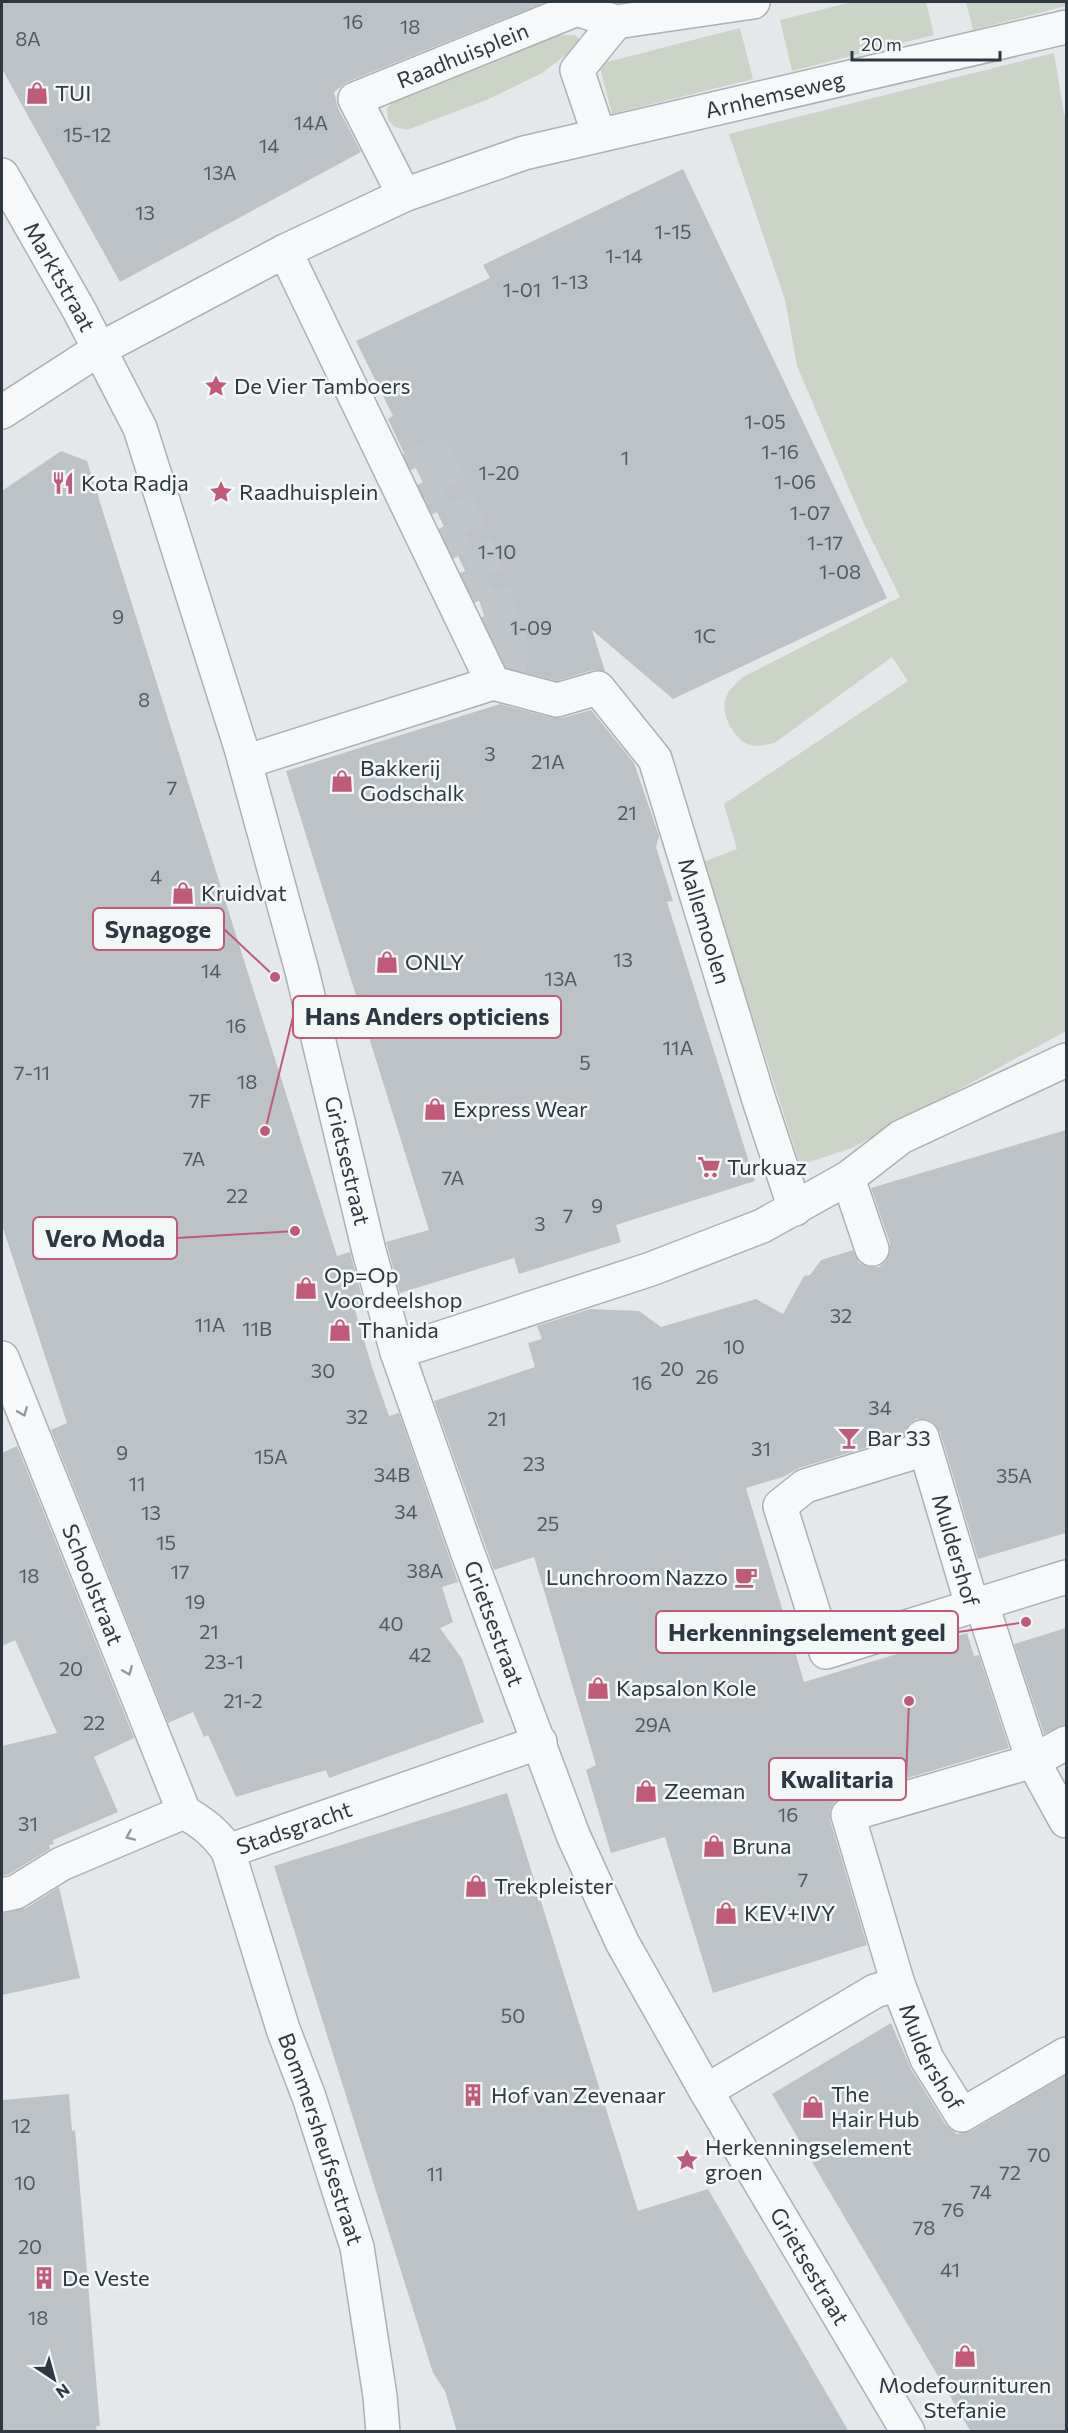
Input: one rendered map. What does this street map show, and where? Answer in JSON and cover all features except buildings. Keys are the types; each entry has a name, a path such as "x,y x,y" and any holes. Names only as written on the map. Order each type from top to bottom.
{"street":[{"path":"2,412 98,350 285,251 404,195 524,153 599,135 577,70 616,22 753,2"},
{"name":"Raadhuisplein","path":"404,195 356,99 577,9 616,22"},
{"name":"Arnhemseweg","path":"599,135 1066,27"},
{"name":"Marktstraat","path":"2,175 98,350"},
{"path":"98,350 140,428 243,755 493,683 285,251"},
{"name":"Mallemoolen","path":"493,683 557,700 598,688 655,759 759,1100 795,1209"},
{"name":"Grietsestraat","path":"243,755 302,971 369,1251 398,1352 467,1551 573,1835 622,1942 706,2091 908,2432"},
{"path":"398,1352 651,1269 762,1226 848,1178 900,1137 1066,1060"},
{"path":"848,1178 872,1249"},
{"name":"Schoolstraat","path":"2,1358 184,1812"},
{"name":"Muldershof","path":"976,1604 826,1652 780,1506 802,1478 923,1443 976,1604 1033,1761 1066,1821"},
{"path":"976,1604 1066,1577"},
{"name":"Stadsgracht","path":"184,1812 206,1825 218,1836 228,1851 540,1742"},
{"name":"Muldershof","path":"1066,1743 1033,1761 848,1815 898,1984 927,2059 962,2115 1066,2054"},
{"path":"2,1895 16,1892 61,1864 184,1812"},
{"name":"Bommersheufsestraat","path":"228,1851 283,2029 309,2097 357,2247 380,2396 383,2432"},
{"name":"Muldershof","path":"706,2091 875,1991 898,1984"}],"shaded area":[{"path":"852,2 926,2 934,35 792,71 780,20"},
{"path":"966,2 1066,2 1066,6 973,30"},
{"path":"740,28 753,79 612,114 599,64"},
{"path":"536,35 575,35 580,40 578,46 542,73 489,99 407,130 395,127 388,120 387,108 396,100"},
{"path":"1054,53 1064,114 1066,114 1066,1031 852,1148 800,1165 703,862 737,849 724,804 908,681 892,657 776,742 766,745 755,746 743,741 734,732 727,719 724,706 726,696 743,677 900,597 864,524 797,366 785,300 729,134"}],"tunnel":[{"path":"437,455 485,565 512,648 510,664 415,466 437,455"}],"place":[{"name":"TUI","path":"37,93"},
{"name":"De Vier Tamboers","path":"216,386"},
{"name":"Kota Radja","path":"63,483"},
{"name":"Raadhuisplein","path":"221,492"},
{"name":"Bakkerij Godschalk","path":"342,781"},
{"name":"Kruidvat","path":"183,893"},
{"name":"ONLY","path":"387,962"},
{"name":"Synagoge","path":"275,977"},
{"name":"Express Wear","path":"435,1109"},
{"name":"Hans Anders opticiens","path":"265,1131"},
{"name":"Turkuaz","path":"709,1167"},
{"name":"Vero Moda","path":"295,1231"},
{"name":"Op=Op Voordeelshop","path":"306,1288"},
{"name":"Thanida","path":"340,1330"},
{"name":"Bar 33","path":"849,1438"},
{"name":"Lunchroom Nazzo","path":"746,1577"},
{"name":"Herkenningselement geel","path":"1026,1622"},
{"name":"Kapsalon Kole","path":"598,1688"},
{"name":"Kwalitaria","path":"909,1701"},
{"name":"Zeeman","path":"646,1791"},
{"name":"Bruna","path":"714,1846"},
{"name":"Trekpleister","path":"476,1886"},
{"name":"KEV+IVY","path":"726,1913"},
{"name":"Hof van Zevenaar","path":"473,2095"},
{"name":"The Hair Hub","path":"813,2107"},
{"name":"Herkenningselement groen","path":"687,2160"},
{"name":"De Veste","path":"44,2278"},
{"name":"Modefournituren Stefanie","path":"965,2356"}]}
